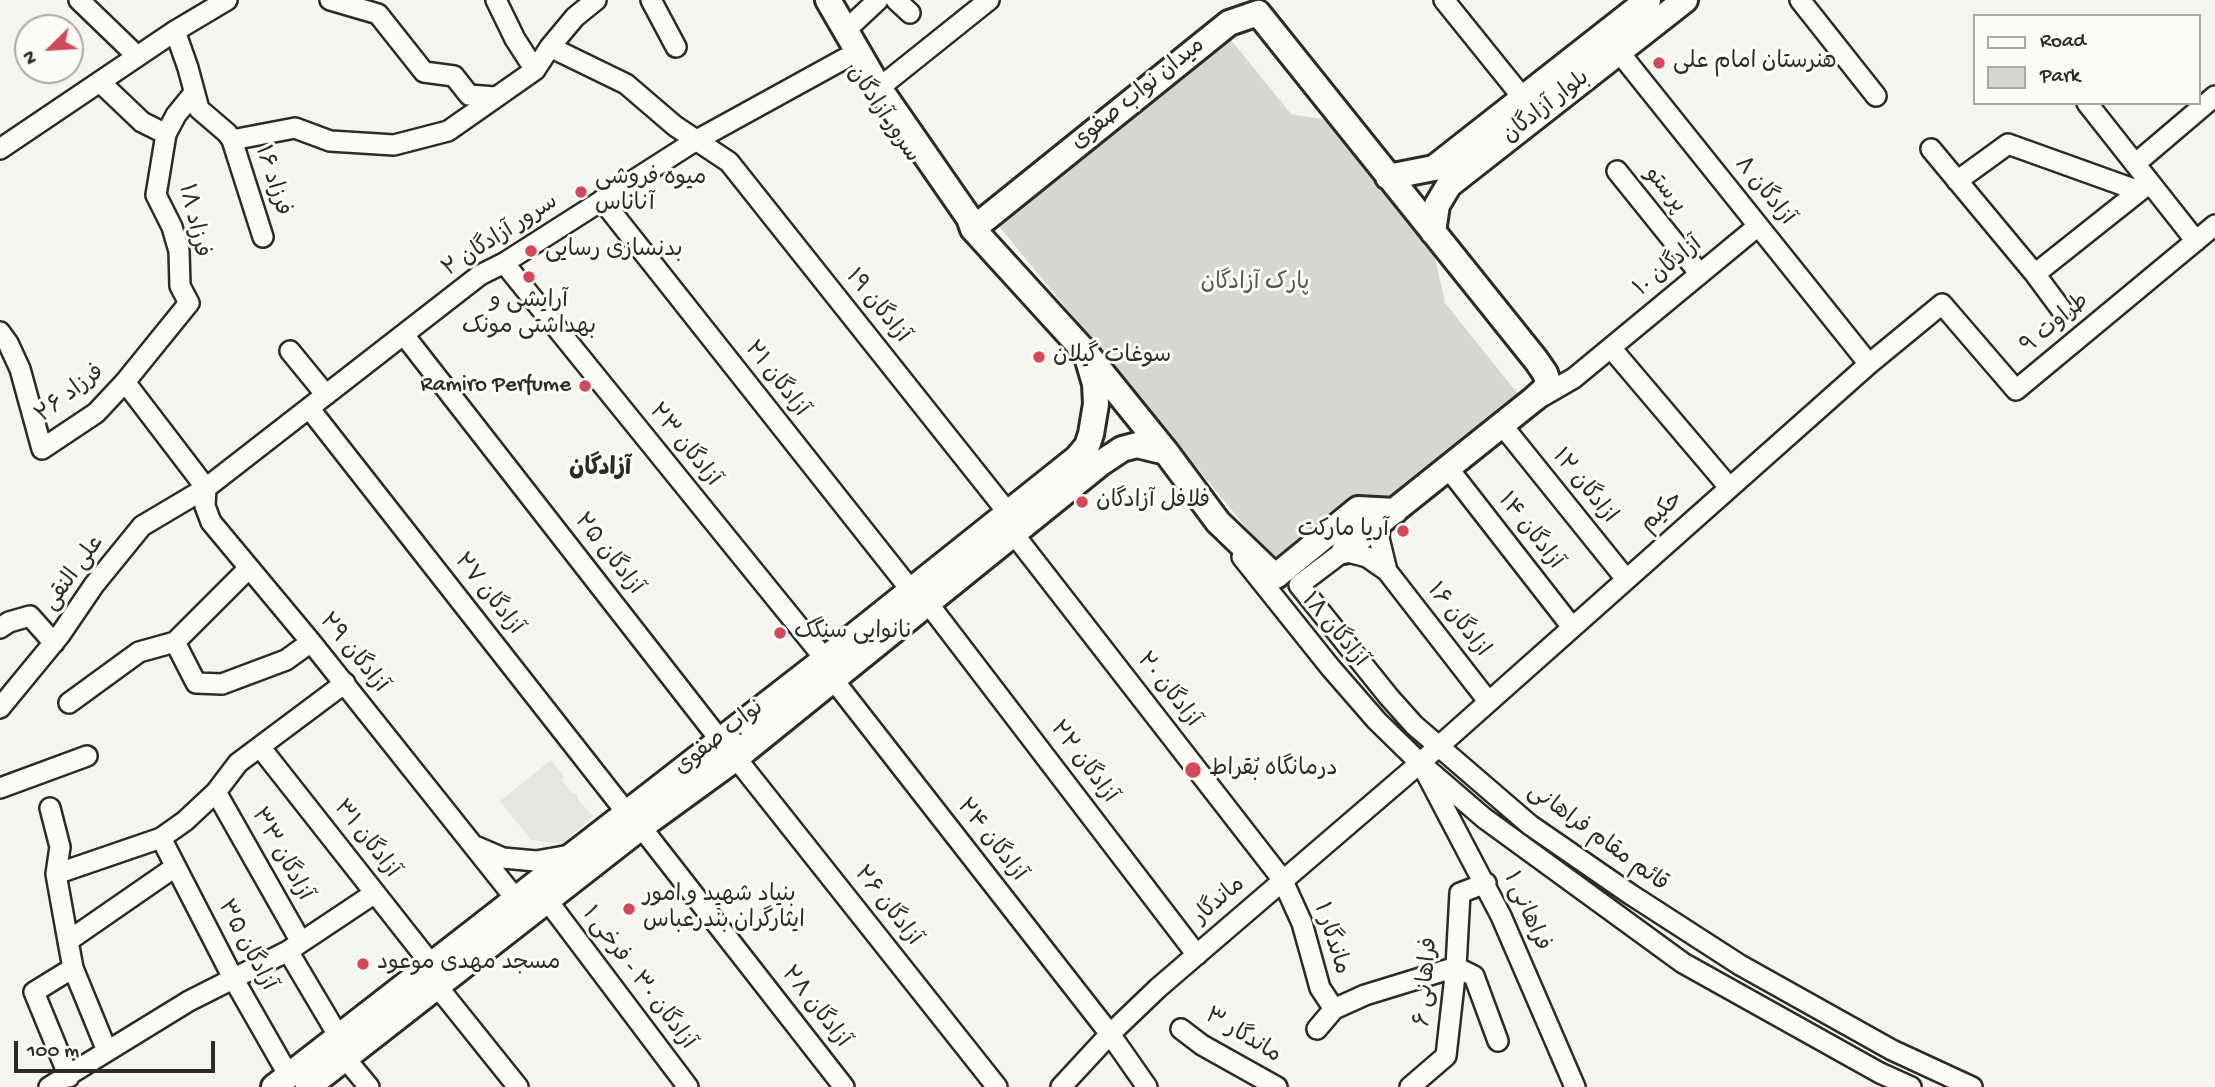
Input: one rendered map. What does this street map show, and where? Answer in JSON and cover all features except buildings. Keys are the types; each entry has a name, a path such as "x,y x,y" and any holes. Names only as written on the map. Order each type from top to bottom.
{"main road":[{"name":"سرور آزادگان","path":"809,0 905,152 967,228"},
{"name":"سرور آزادگان","path":"828,0 879,88 970,218 967,228"},
{"name":"بلوار آزادگان","path":"1388,177 1442,177 1612,43 1648,0"},
{"name":"بلوار آزادگان","path":"1433,232 1442,177 1523,98 1685,0"},
{"name":"میدان نواب صفوی","path":"967,228 1253,7 1536,360 1548,382 1544,390 1523,408 1344,551"},
{"path":"967,228 1086,353 1166,452 1218,522 1276,576 1359,509 1387,517"},
{"path":"1086,353 1095,384 1092,457"},
{"name":"نواب صفوی","path":"291,1083 434,975 547,900 634,819 728,749 1011,524 1077,458 1137,446 1166,452"},
{"name":"نواب صفوی","path":"434,975 515,898 570,855 634,819"}],"street":[{"path":"79,0 138,56"},
{"path":"330,0 378,14 424,72 454,75 469,94 495,97"},
{"path":"496,0 515,39 535,70"},
{"path":"232,140 295,128 330,141 394,145 448,131 535,70 575,17 596,0"},
{"path":"651,0 676,47"},
{"path":"846,30 878,0"},
{"path":"879,88 967,6 989,0"},
{"path":"1444,0 1523,98"},
{"path":"1800,0 1876,96"},
{"path":"0,149 215,3"},
{"name":"فرزاد ۱۶","path":"175,32 200,109 232,140 263,237"},
{"name":"آزادگان ۸","path":"1612,43 1868,364"},
{"name":"آزادگان ۱۹","path":"550,47 626,84 695,141 729,162 1011,524"},
{"name":"سرور آزادگان ۲","path":"206,488 480,275 504,263 695,141 844,59"},
{"path":"100,82 142,122 166,134 176,115 194,93"},
{"path":"2135,164 2215,96"},
{"path":"2089,105 2135,164 2145,187 2196,241"},
{"name":"فرزاد ۱۸","path":"125,382 189,303 180,286 179,251 173,227 156,195 166,134"},
{"path":"1957,181 2008,144 2145,187"},
{"path":"1931,149 2061,309"},
{"name":"پرستو","path":"1617,171 1700,274"},
{"path":"2035,274 2145,187"},
{"name":"آزادگان ۲۱","path":"602,200 919,596"},
{"name":"طراوت ۹","path":"1942,304 2016,390 2215,225"},
{"name":"آزادگان ۱۰","path":"1523,408 1574,378 1758,226"},
{"name":"آزادگان ۲۳","path":"504,263 828,669"},
{"name":"حکیم","path":"1420,762 1868,364 1942,304"},
{"name":"فرزاد ۲۶","path":"0,332 8,342 20,369 42,449 96,413 125,382 206,488"},
{"name":"آزادگان ۲۵","path":"404,335 728,749"},
{"path":"1611,348 1730,487"},
{"path":"290,351 326,395"},
{"path":"1536,360 1564,379 1574,378"},
{"name":"آزادگان ۲۷","path":"309,408 634,819"},
{"name":"ازادگان ۱۲","path":"1502,425 1626,579"},
{"name":"آزادگان ۱۴","path":"1448,468 1572,627"},
{"name":"آزادگان ۲۹","path":"206,488 205,506 211,522 345,683 515,898"},
{"name":"علی النقی","path":"0,708 54,643 94,585 142,526 206,488"},
{"name":"ازادگان ۱۶","path":"1387,517 1379,538 1387,571"},
{"name":"آزادگان ۱۸","path":"1218,522 1252,570 1330,667 1377,721 1420,762"},
{"name":"آزادگان ۲۰","path":"1011,524 1282,879"},
{"name":"ازادگان ۱۶","path":"1344,551 1367,557 1387,571 1488,701"},
{"name":"قائم مقام فراهانی","path":"1344,551 1299,585 1414,725 1530,825 1740,965 1892,1050 1972,1087"},
{"path":"69,703 139,652 175,642 248,568"},
{"name":"آزادگان ۲۲","path":"919,596 1197,954"},
{"path":"0,628 9,622 30,616 54,643"},
{"path":"175,642 197,683 222,684 286,660 311,642"},
{"name":"آزادگان ۲۴","path":"828,669 1110,1034 1147,1087"},
{"path":"55,874 161,838 185,821 216,792 238,763 345,683"},
{"name":"آزادگان ۳۱","path":"260,747 375,893 518,1087"},
{"name":"آزادگان ۲۶","path":"728,749 997,1087"},
{"path":"0,788 87,755"},
{"path":"1420,762 1484,818 1683,963 1880,1073 1911,1087"},
{"name":"ماندگار","path":"1061,1087 1110,1034 1197,954 1420,762"},
{"name":"فراهانی ۱","path":"1420,762 1486,883 1574,1087"},
{"name":"آزادگان ۳۳","path":"216,792 342,1047 369,1087"},
{"path":"50,808 60,847 55,874 73,968 107,1051"},
{"name":"آزادگان ۲۸","path":"634,819 844,1087"},
{"name":"آزادگان ۳۵","path":"161,838 291,1083"},
{"name":"آزادگان ۲۹","path":"474,845 503,858 536,861 570,855"},
{"path":"68,941 175,867"},
{"name":"ماندگار ۱","path":"1282,879 1302,923 1320,988 1334,1009 1364,995 1456,967"},
{"name":"فراهانی ۶","path":"1410,1087 1446,1056 1456,967 1460,893 1486,883"},
{"path":"50,1087 180,1007 294,947 375,893"},
{"name":"آزادگان ۳۰ - فرخی ۱","path":"547,900 688,1087"},
{"path":"1456,967 1474,976 1498,1041"},
{"path":"69,1077 34,992 73,968"},
{"path":"1317,1029 1334,1009"},
{"name":"ماندگار ۳","path":"1181,1029 1202,1045 1274,1086"}],"shaded area":[{"path":"551,760 564,776 561,780 573,794 576,793 579,801 593,816 562,844 531,840 500,801"}],"green space":[{"name":"پارک آزادگان","path":"1231,40 1291,114 1328,120 1433,249 1445,303 1522,399 1393,502 1276,564 998,225"}],"place":[{"name":"هنرستان امام علی","path":"1659,63"},
{"name":"میوه فروشی آناناس","path":"581,192"},
{"name":"بدنسازی رسایی","path":"531,251"},
{"name":"آرایشی و بهداشتی مونک","path":"529,277"},
{"name":"سوغات گیلان","path":"1039,357"},
{"name":"Ramiro Perfume","path":"585,386"},
{"name":"فلافل آزادگان","path":"1082,502"},
{"name":"آریا مارکت","path":"1403,531"},
{"name":"نانوایی سنگک","path":"780,633"},
{"name":"درمانگاه بُقراط","path":"1193,770"},
{"name":"بنیاد شهید و امور ایثارگران بندرعباس","path":"629,909"},
{"name":"مسجد مهدی موعود","path":"363,964"}],"district":[{"name":"آزادگان","path":"600,470"}]}
